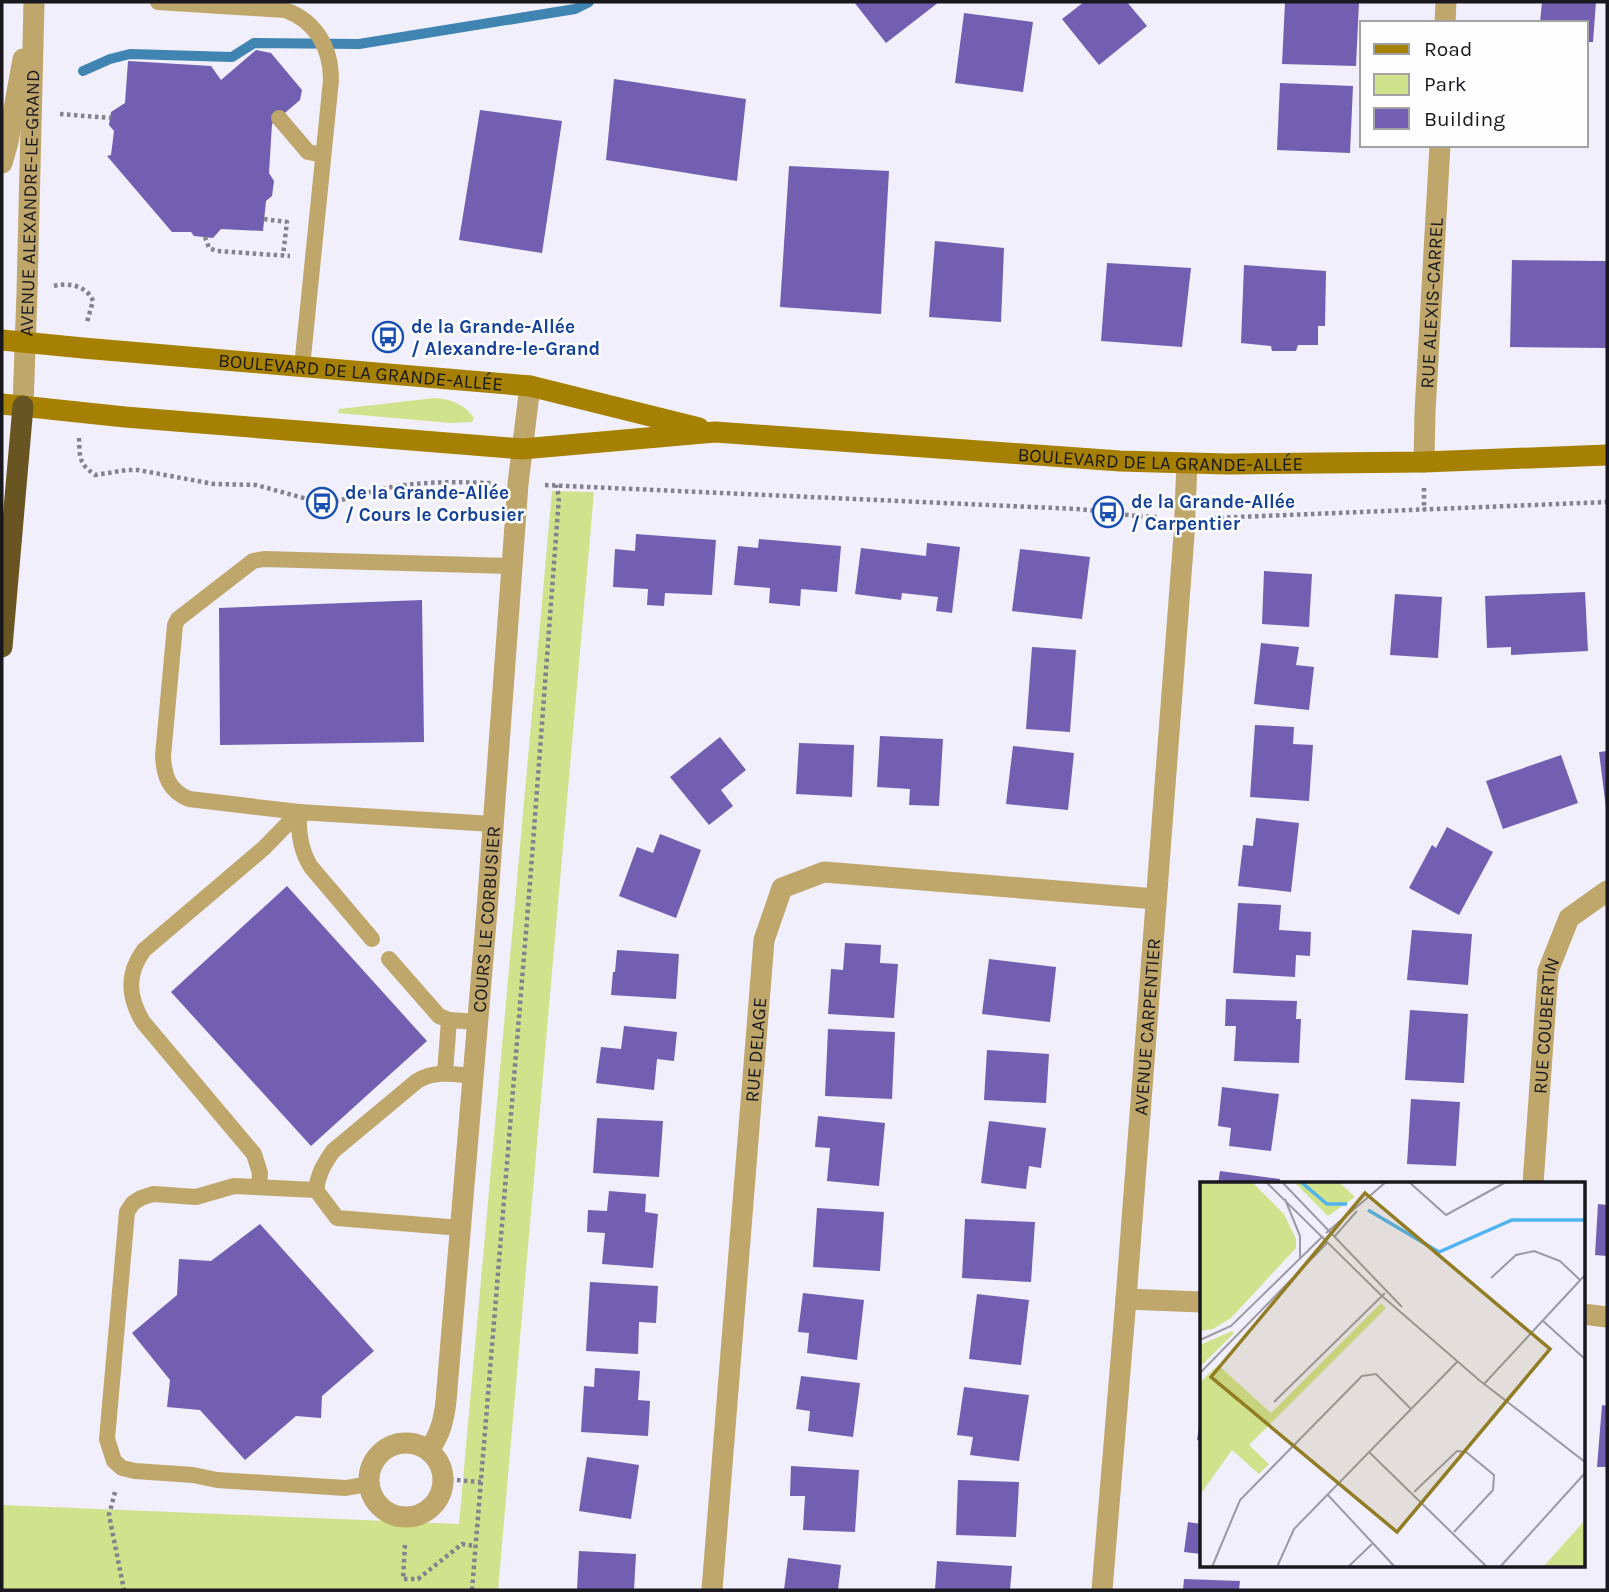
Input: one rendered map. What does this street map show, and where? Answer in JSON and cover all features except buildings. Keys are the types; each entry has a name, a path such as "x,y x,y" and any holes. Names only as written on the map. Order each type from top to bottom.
{"highway":[{"path":"2,647 12,405"}],"street":[{"name":"AVENUE ALEXANDRE-LE-GRAND","path":"2,163 34,2"},
{"name":"AVENUE ALEXANDRE-LE-GRAND","path":"12,405 26,342 34,2"},
{"path":"1445,21 1446,2"},
{"name":"RUE ALEXIS-CARREL","path":"1424,462 1424,412 1440,147"},
{"name":"BOULEVARD DE LA GRANDE-ALLÉE","path":"2,340 530,386 715,432"},
{"name":"COURS LE CORBUSIER","path":"429,1450 436,1440 444,1417 478,1022 512,566 530,386"},
{"name":"BOULEVARD DE LA GRANDE-ALLÉE","path":"12,405 125,417 522,449 715,432 1120,461 1187,463 1424,462 1607,455"},
{"name":"AVENUE CARPENTIER","path":"1102,1590 1184,534 1187,463"},
{"name":"RUE DELAGE","path":"712,1590 764,940 782,887 824,872 1156,899"},
{"name":"RUE COUBERTIN","path":"1533,1182 1548,971 1569,918 1607,891"},
{"path":"1126,1299 1200,1302"},
{"path":"1584,1314 1607,1317"},
{"path":"406,1442 429,1450 438,1459 443,1479 441,1494 435,1504 414,1517 401,1518 389,1514 379,1506 371,1496 368,1484 374,1459 394,1444 406,1442"}],"lane":[{"path":"158,2 285,10 307,22 319,34 328,52 331,80 302,367"},
{"path":"279,118 308,152 323,155"},
{"path":"493,824 299,812 189,799 174,790 168,782 163,756 175,625 178,619 253,561 264,559 512,566"},
{"path":"299,812 298,829 305,857 372,939"},
{"path":"259,1187 258,1164 254,1154 144,1022 135,1009 131,984 138,959 144,950 264,848 299,812"},
{"path":"389,959 439,1016 449,1020 478,1022"},
{"path":"445,1073 449,1020"},
{"path":"461,1228 337,1218 316,1190 323,1165 333,1151 417,1081 433,1074 473,1076"},
{"path":"316,1190 234,1186 196,1197 153,1194 133,1203 127,1212 107,1439 114,1461 122,1468 135,1472 346,1488 368,1484"}],"path":[{"path":"60,114 111,118"},
{"path":"264,219 287,222 284,255"},
{"path":"205,237 209,248 216,251 293,256"},
{"path":"59,284 85,289 93,301 91,308"},
{"path":"80,459 85,468 95,475 138,470 214,484 256,485 322,503 391,487 431,482 480,483"},
{"name":"COURS LE CORBUSIER","path":"472,1590 530,883 559,497 556,485 1077,509 1140,517"},
{"path":"1227,519 1607,502"},
{"path":"122,1468 109,1515 124,1590"},
{"path":"443,1479 481,1482"},
{"path":"405,1545 403,1578 418,1578 461,1544 476,1546"}],"green space":[{"path":"434,398 462,406 474,418 472,422 450,423 338,413 339,409"},
{"path":"552,491 594,492 498,1590 2,1590 2,1505 459,1524"}],"waterway":[{"path":"83,71 110,59 130,54 232,57 254,43 359,44 575,9 589,2"}],"place":[{"name":"de la Grande-Allée / Alexandre-le-Grand","path":"388,337"},
{"name":"de la Grande-Allée / Cours le Corbusier","path":"322,503"},
{"name":"de la Grande-Allée / Carpentier","path":"1108,512"}]}
